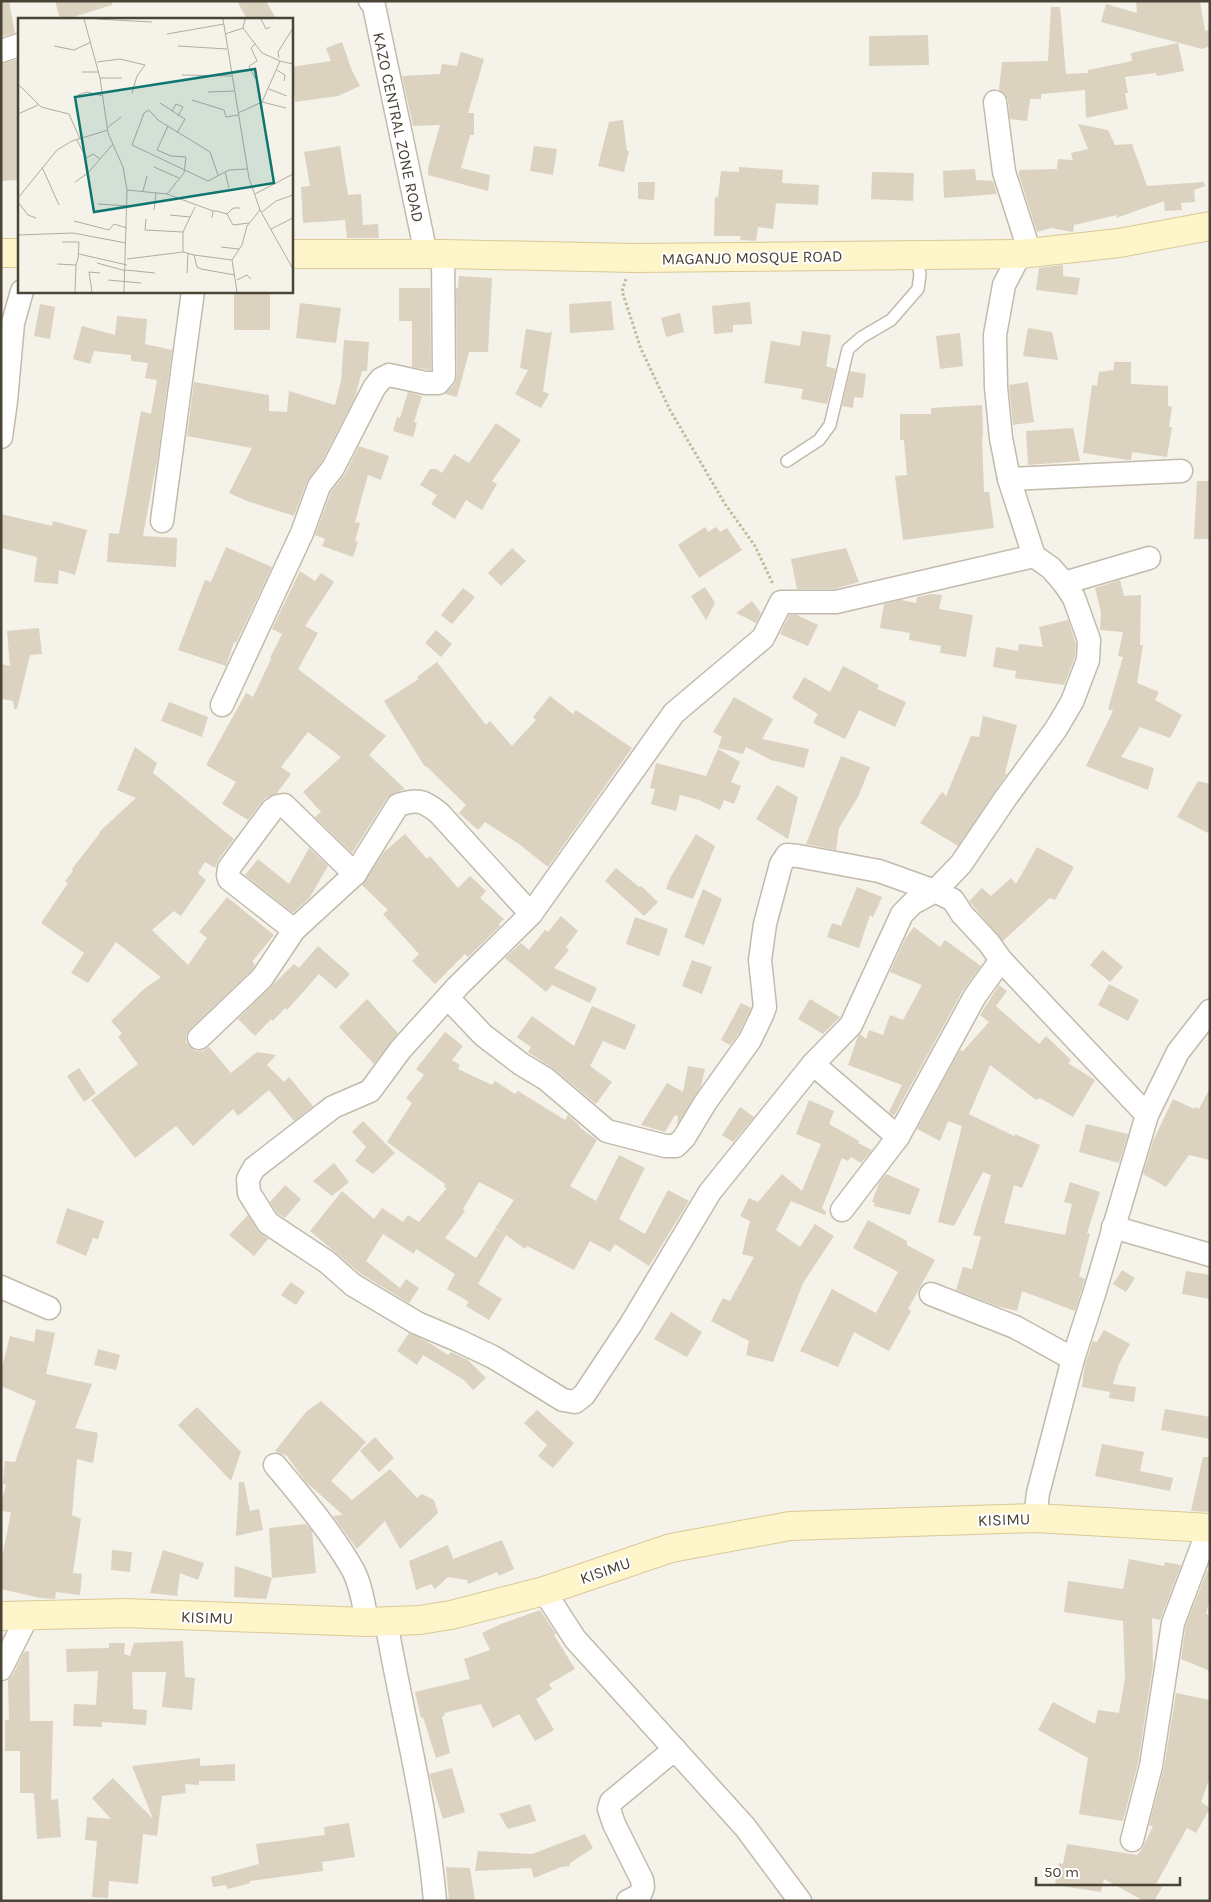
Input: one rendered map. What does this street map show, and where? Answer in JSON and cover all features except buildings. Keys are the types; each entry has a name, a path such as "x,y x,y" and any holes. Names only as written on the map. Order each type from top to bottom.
{"street":[{"name":"KAZO CENTRAL ZONE ROAD","path":"222,704 302,533 319,486 332,468 374,388 381,379 389,375 426,383 438,383 444,376 434,254 374,6 370,1"},
{"path":"1,51 18,45"},
{"path":"995,102 1004,172 1025,254 1004,285 995,335 996,387 1001,438 1009,479 1034,556 1051,568 1064,582 1080,612 1089,640 1088,660 1072,702 1056,729 961,864 935,891 914,903 902,914 851,1025 813,1064 710,1192 632,1324 584,1395 575,1402 563,1400 493,1357 417,1323 353,1285 327,1262 268,1223 249,1192 248,1179 254,1168 333,1107 370,1090 401,1050 448,998 531,914 674,713 763,638 781,602 836,602 1034,556"},
{"name":"MAGANJO MOSQUE ROAD","path":"292,254 434,254 634,258 1025,254 1120,243 1210,226"},
{"path":"1,253 18,253"},
{"path":"1,437 13,323 22,292"},
{"path":"162,521 193,292"},
{"path":"1009,479 1181,471"},
{"path":"1064,582 1149,558"},
{"path":"199,1038 262,978 294,930 355,874 398,806 412,801 425,802 439,813 531,914"},
{"path":"294,930 230,879 228,875 229,868 272,810 284,805 355,874"},
{"path":"448,998 483,1035 521,1064 546,1079 607,1131 665,1146 676,1146 684,1138 705,1103 750,1040 765,1007 760,960 765,924 781,864 787,856 849,865 879,871 935,891 953,900 962,914 989,942 1001,960 1147,1115"},
{"path":"842,1210 898,1137 976,996 1001,960"},
{"path":"1035,1518 1038,1492 1073,1359 1147,1115 1178,1052 1210,1011"},
{"path":"813,1064 898,1137"},
{"path":"1113,1227 1210,1255"},
{"path":"1,1287 49,1308"},
{"path":"931,1294 1014,1327 1073,1359"},
{"path":"275,1465 302,1497 353,1571 362,1597 377,1621 395,1673 419,1790 435,1901"},
{"name":"KISIMU","path":"14,1615 125,1613 377,1621 420,1620 452,1615 544,1590 671,1548 790,1526 1035,1518 1210,1528"},
{"path":"1132,1840 1151,1766 1173,1623 1210,1528"},
{"path":"544,1590 575,1639 745,1827 800,1901"},
{"path":"1,1669 14,1615"},
{"path":"628,1901 640,1895 643,1887 642,1880 614,1824 609,1809 611,1802 675,1749"}],"lane":[{"path":"788,461 819,440 830,425 848,349 862,337 892,320 918,289 920,274 916,255"}],"path":[{"path":"634,258 622,291 641,349 670,410 725,504 755,546 781,602"}]}
